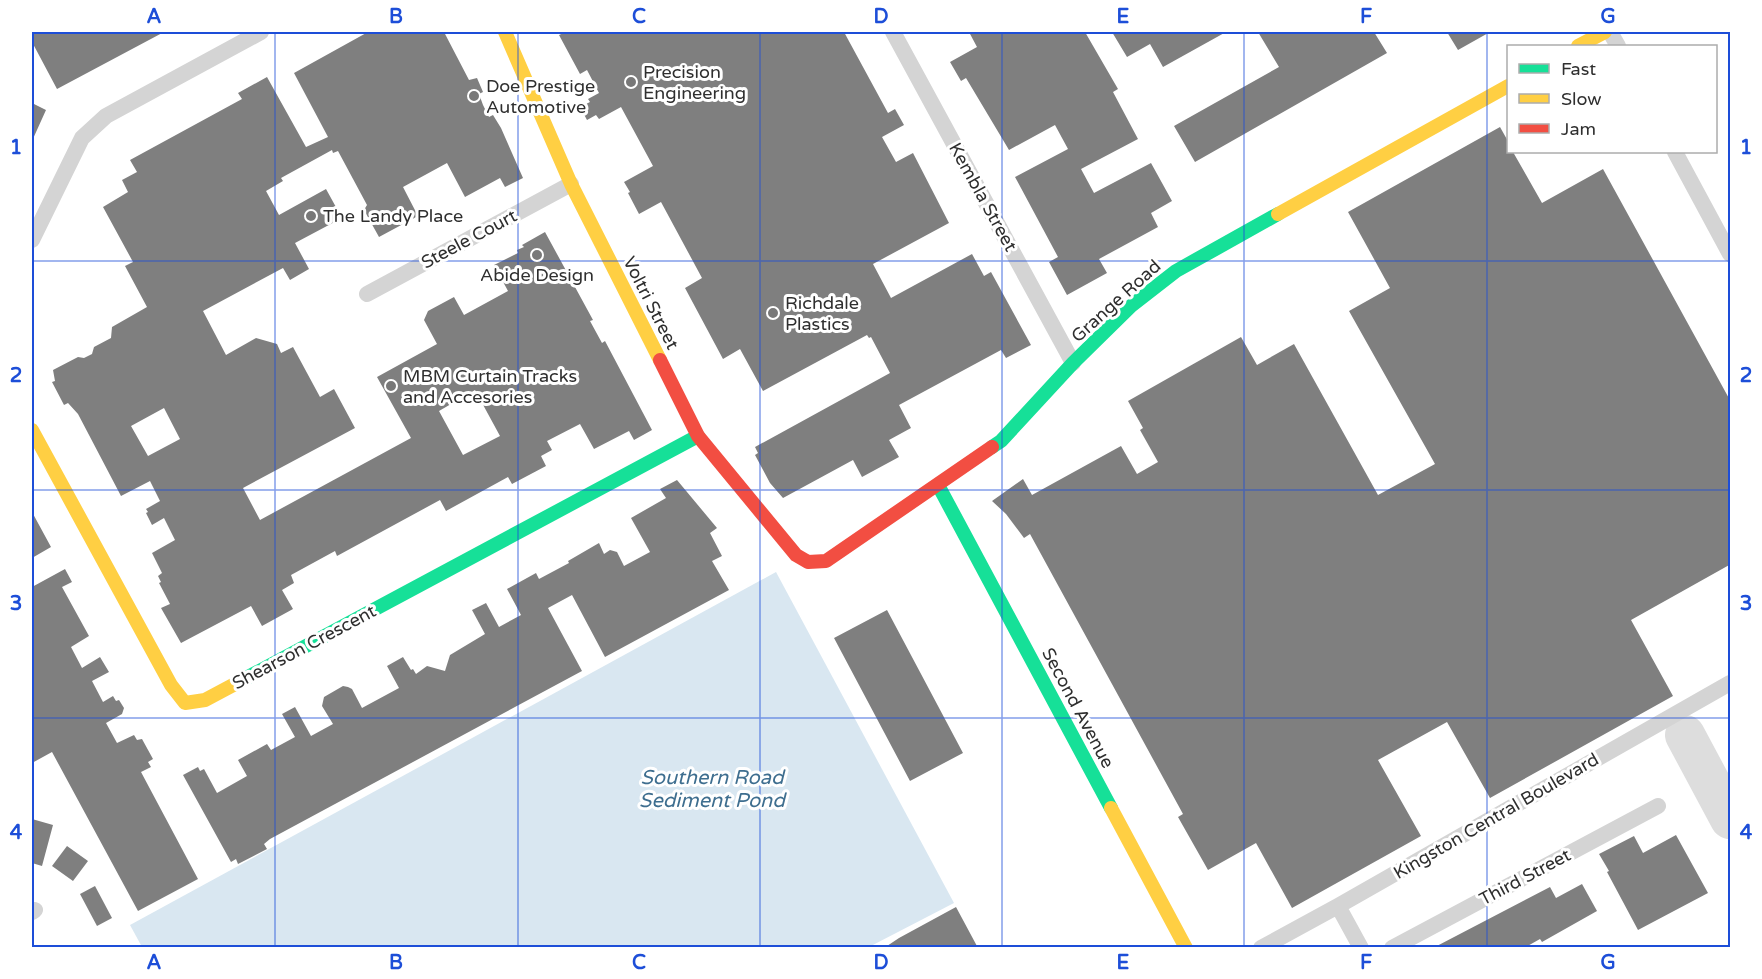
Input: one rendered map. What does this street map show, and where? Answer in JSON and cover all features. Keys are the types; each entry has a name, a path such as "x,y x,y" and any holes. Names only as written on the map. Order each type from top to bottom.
{"street":[{"path":"32,240 82,138 105,116 261,32"},
{"name":"Voltri Street","path":"505,32 572,184 698,436 796,555 808,562"},
{"name":"Kembla Street","path":"893,32 1073,363"},
{"path":"1580,45 1605,32"},
{"name":"Grange Road","path":"808,562 826,561 1002,441 1073,363 1131,306 1176,271 1507,87"},
{"path":"1676,153 1731,254"},
{"name":"Steele Court","path":"367,294 572,184"},
{"name":"Shearson Crescent","path":"32,430 171,685 184,703 206,700 698,436"},
{"name":"Second Avenue","path":"938,485 1186,948"},
{"name":"Kingston Central Boulevard","path":"1262,948 1731,683"},
{"name":"Third Street","path":"1392,948 1658,806"},
{"path":"1338,906 1361,948"}],"water":[{"name":"Southern Road Sediment Pond","path":"776,572 954,903 869,947 142,947 130,925"}],"building":[{"path":"32,32 164,32 57,89 32,42"},
{"path":"368,32 444,32 469,80 477,78 483,92 479,94 483,105 489,117 493,115 501,128 523,178 505,187 500,178 465,197 447,163 403,187 418,216 379,237 364,210 367,205 338,151 333,153 332,150 281,178 283,181 266,191 279,215 326,189 342,218 295,243 309,269 290,280 283,268 203,311 226,355 256,338 277,344 281,353 293,347 320,397 334,389 355,428 243,488 260,520 411,438 377,377 437,344 424,320 428,311 454,297 464,315 508,291 494,265 518,253 517,250 524,247 522,245 545,232 593,320 590,321 602,343 605,341 652,430 634,440 629,431 594,449 580,424 547,441 552,450 541,456 546,466 512,484 508,477 446,511 440,500 337,556 335,551 291,575 294,583 282,590 293,609 262,626 251,606 181,643 161,608 170,604 159,583 161,582 158,576 162,573 152,553 175,540 164,518 152,525 146,513 148,512 146,509 160,501 150,481 121,496 78,414 68,403 64,405 52,382 55,381 53,370 78,357 84,358 92,354 94,347 111,338 112,327 147,307 125,266 133,262 103,207 128,192 122,180 137,172 130,160 242,99 238,93 267,77 306,147 328,137 294,73","holes":["475,390 500,436 463,455 439,411","164,408 180,439 148,456 131,426"]},
{"path":"566,32 844,32 888,113 895,109 904,125 882,137 896,162 913,153 949,223 873,264 891,298 972,254 984,276 991,272 1031,345 1006,358 1001,350 899,405 911,428 889,440 899,457 862,477 853,460 783,498 770,483 755,455 758,453 755,447 890,373 871,337 867,335 763,391 740,349 723,359 685,288 702,278 661,202 639,214 624,182 653,166 621,107 599,119 596,115 587,120 580,107 590,102 588,99 599,93 587,70 580,74 559,35"},
{"path":"969,32 1085,32 1118,89 1113,92 1138,139 1081,169 1094,193 1151,163 1172,201 1151,213 1158,227 1099,259 1107,273 1067,295 1049,262 1058,257 1015,177 1068,149 1055,125 1009,150 966,78 961,81 950,62 977,47"},
{"path":"1112,32 1226,32 1163,67 1150,44 1127,57"},
{"path":"1258,32 1374,32 1387,53 1195,162 1174,126 1279,67"},
{"path":"1447,32 1490,32 1458,50"},
{"path":"32,103 46,110 32,141"},
{"path":"1500,127 1507,139 1507,153 1514,153 1542,203 1603,169 1731,402 1731,564 1631,620 1673,696 1490,798 1447,722 1378,760 1421,836 1292,908 1256,843 1208,870 1178,817 1183,814 1030,534 1024,538 1006,514 992,501 1023,479 1032,495 1121,446 1137,474 1158,462 1140,430 1143,428 1128,401 1241,337 1257,365 1294,344 1378,495 1435,464 1349,311 1390,288 1348,212"},
{"path":"677,480 717,528 710,533 722,556 712,561 729,590 605,657 572,595 548,608 582,671 270,839 264,844 267,849 238,864 236,859 231,862 183,775 198,767 200,771 204,769 217,793 247,776 238,760 267,744 271,750 295,737 282,714 295,707 311,736 333,724 322,706 324,697 343,686 352,689 362,708 399,688 387,666 403,657 416,674 427,666 445,671 450,655 485,634 472,610 486,603 499,627 521,615 507,589 536,573 539,579 599,543 604,554 610,550 617,552 624,566 650,552 631,518 666,498 660,489"},
{"path":"32,512 51,547 32,558"},
{"path":"65,569 72,582 62,587 89,636 71,647 82,668 100,657 109,672 92,681 103,702 113,696 124,708 122,714 106,723 117,743 134,735 137,740 142,739 153,759 148,762 151,767 141,772 198,879 138,911 52,752 32,763 32,587"},
{"path":"887,610 963,753 910,781 834,638"},
{"path":"32,819 53,825 42,866 32,863"},
{"path":"1676,835 1708,893 1638,930 1599,854 1634,836 1643,853"},
{"path":"67,846 88,861 73,881 52,866"},
{"path":"1582,884 1597,911 1542,942 1540,939 1524,948 1433,948 1550,887 1556,898"},
{"path":"95,886 112,918 97,926 80,894"},
{"path":"956,907 978,948 884,948 899,938"}],"taxiway":[{"path":"1685,735 1730,819"}],"traffic: fast":[{"path":"992,447 1001,441 1073,363 1131,306 1176,271 1278,214"},
{"path":"235,684 698,436"},
{"path":"938,485 1111,808"}],"traffic: slow":[{"path":"505,32 571,184 660,360"},
{"path":"1580,45 1605,32"},
{"path":"1278,214 1507,87"},
{"path":"32,430 171,685 185,703 205,700 235,684"},
{"path":"1111,808 1186,948"}],"traffic: jam":[{"path":"660,360 698,436 796,555 808,562 826,561 992,447"}],"place":[{"name":"Precision Engineering","path":"631,82"},
{"name":"Doe Prestige Automotive","path":"474,96"},
{"name":"The Landy Place","path":"311,216"},
{"name":"Abide Design","path":"537,255"},
{"name":"Richdale Plastics","path":"773,313"},
{"name":"MBM Curtain Tracks and Accesories","path":"391,386"}]}
